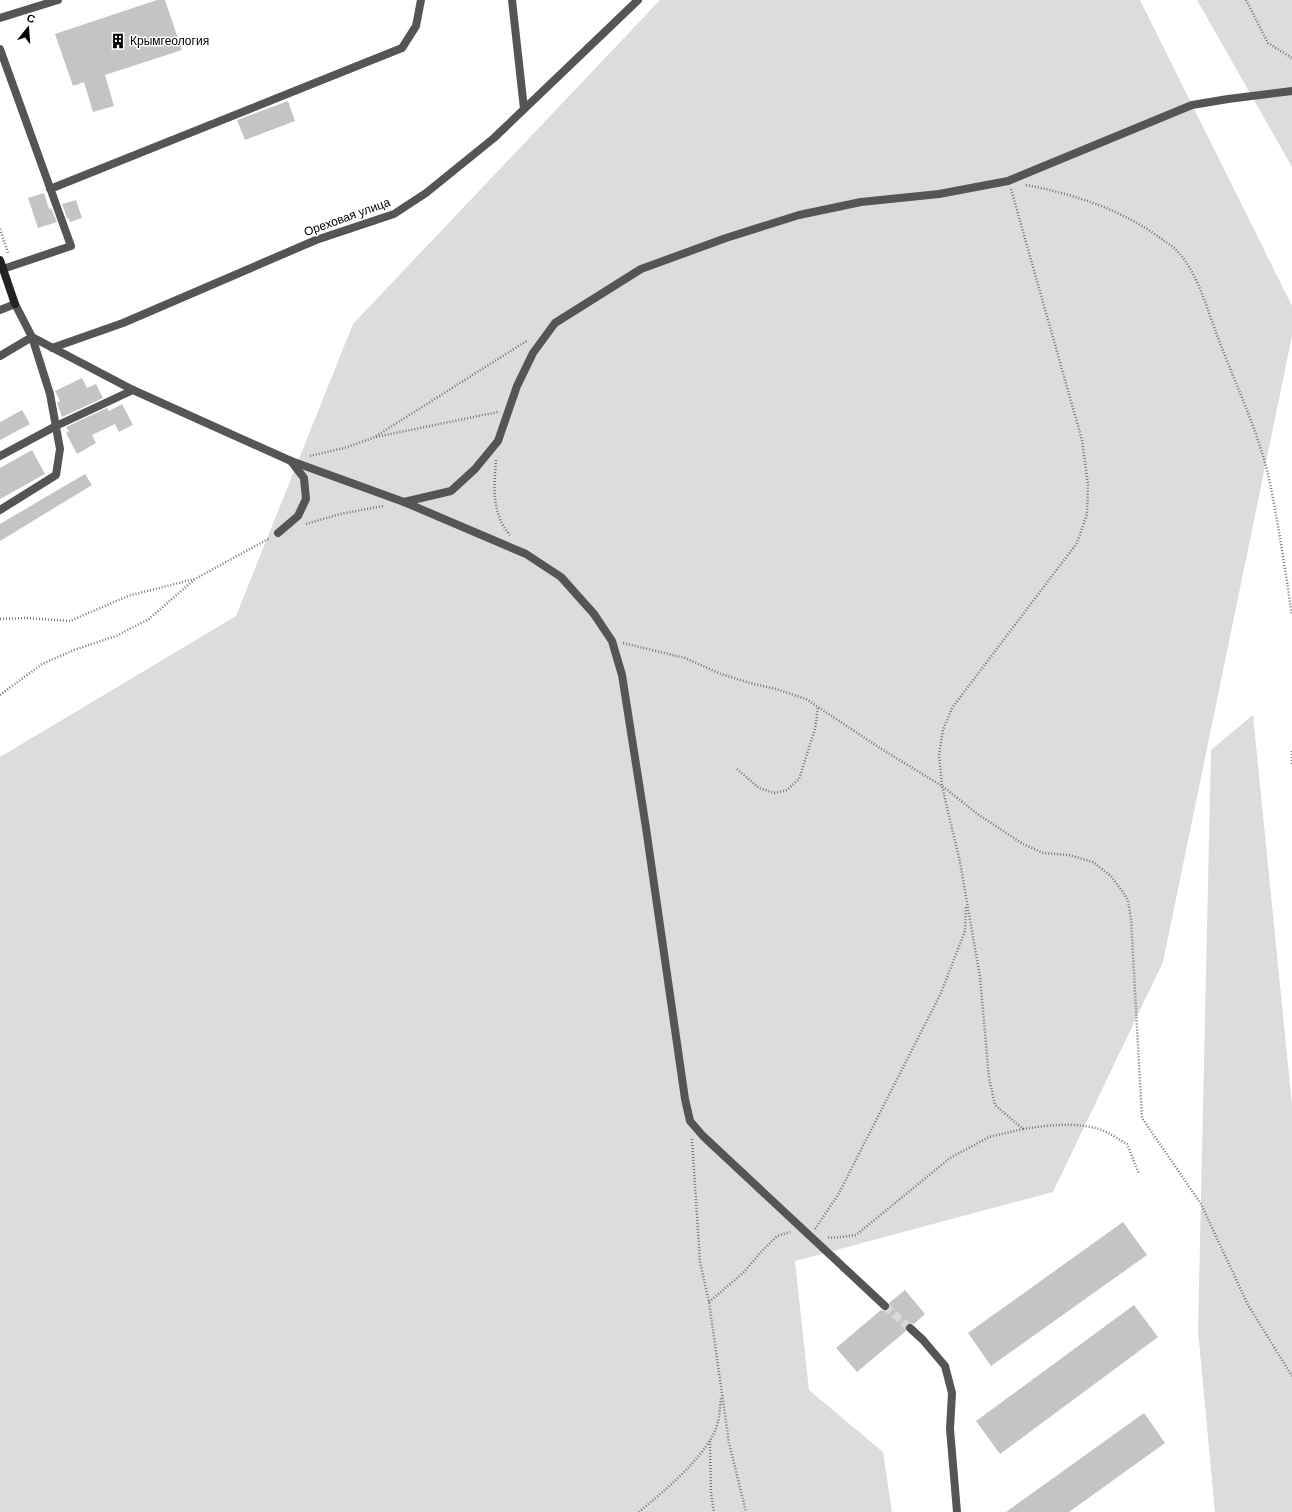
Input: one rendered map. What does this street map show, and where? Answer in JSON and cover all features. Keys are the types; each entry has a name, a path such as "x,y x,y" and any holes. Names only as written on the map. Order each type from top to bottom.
{"street":[{"path":"0,18 58,0"},
{"path":"50,189 402,48 416,26 422,0"},
{"path":"512,0 524,109"},
{"name":"Ореховая улица","path":"52,348 123,323 316,240 394,214 426,193 494,138 638,0"},
{"path":"0,49 71,246 3,269"},
{"path":"404,502 452,491 475,469 498,441 510,410 517,386 533,353 555,323 641,269 726,238 800,215 861,202 939,194 1008,181 1192,105 1228,98 1292,91"},
{"path":"0,260 15,304 32,337 50,394 60,449 56,475 0,510"},
{"path":"0,310 15,304"},
{"path":"32,337 133,390 290,461 404,502 526,554 561,578 594,614 612,640 622,675 646,828 685,1099 690,1121 704,1136 885,1306"},
{"path":"0,356 32,337"},
{"path":"0,456 56,426 133,390"},
{"path":"278,533 298,516 306,499 304,478 290,461"},
{"path":"910,1328 923,1340 945,1366 952,1393 950,1430 957,1512"}],"path":[{"path":"1246,0 1268,42 1292,58"},
{"path":"1024,1129 995,1106 989,1078 980,977 960,862 942,786 938,754 943,730 952,708 1077,543 1087,514 1088,485 1082,440 1008,181 1064,192 1107,208 1146,226 1177,251 1194,275 1250,416 1268,474 1282,548 1292,615"},
{"path":"0,229 12,266"},
{"path":"373,438 530,339"},
{"path":"290,461 344,448 373,438 510,410"},
{"path":"498,441 494,487 497,515 512,537"},
{"path":"299,526 340,514 404,502"},
{"path":"0,695 42,664 74,650 116,636 149,619 195,579 278,533"},
{"path":"0,619 26,618 70,621 128,596 195,579"},
{"path":"612,640 685,658 721,674 806,699 883,750 942,786 979,816 1023,844 1043,852 1093,862 1111,876 1128,900 1131,919 1142,1118 1201,1204 1248,1305 1292,1376"},
{"path":"737,769 759,788 775,793 787,790 799,779 815,729 818,707"},
{"path":"1292,751 1292,766"},
{"path":"967,901 965,931 941,993 838,1195 811,1235 833,1238 856,1235 950,1158 989,1138 1024,1129 1074,1124 1100,1129 1126,1144 1139,1174"},
{"path":"690,1121 700,1262 709,1302 730,1444 746,1512"},
{"path":"709,1302 744,1272 761,1252 778,1236 792,1232"},
{"path":"639,1512 673,1483 707,1446 718,1423 722,1393"},
{"path":"710,1439 711,1493 714,1512"}],"shaded area":[{"path":"660,0 1140,0 1292,306 1292,336 1163,962 1053,1192 795,1261 809,1390 883,1452 892,1512 0,1512 0,757 236,616 353,324"},
{"path":"1197,0 1292,0 1292,167"},
{"path":"1253,715 1292,1105 1292,1512 1215,1512 1198,1331 1211,750"}],"building":[{"name":"Крымгеология","path":"157,0 165,0 182,50 105,75 114,106 93,112 84,82 73,86 55,34"},
{"path":"288,101 295,121 245,140 237,120"},
{"path":"44,193 49,209 51,208 57,222 38,228 28,198"},
{"path":"76,200 82,218 70,222 62,204"},
{"path":"82,378 87,388 96,384 103,398 62,417 57,403 60,401 55,391"},
{"path":"122,404 133,425 119,432 115,424 92,435 96,443 77,454 66,433 69,431 66,427 107,408 109,411"},
{"path":"22,410 30,424 0,440 0,422"},
{"path":"32,450 45,474 0,499 0,468"},
{"path":"85,474 92,485 0,541 0,524"},
{"path":"1123,1222 1147,1255 991,1366 968,1333"},
{"path":"905,1290 925,1314 914,1324 906,1324 906,1331 857,1372 836,1348 881,1310 889,1310 889,1303"},
{"path":"1134,1305 1158,1337 1000,1454 976,1421"},
{"path":"1144,1413 1165,1443 1069,1512 1006,1512"}],"tunnel":[{"path":"885,1306 910,1328"}],"place":[{"name":"Крымгеология","path":"118,41"}]}
